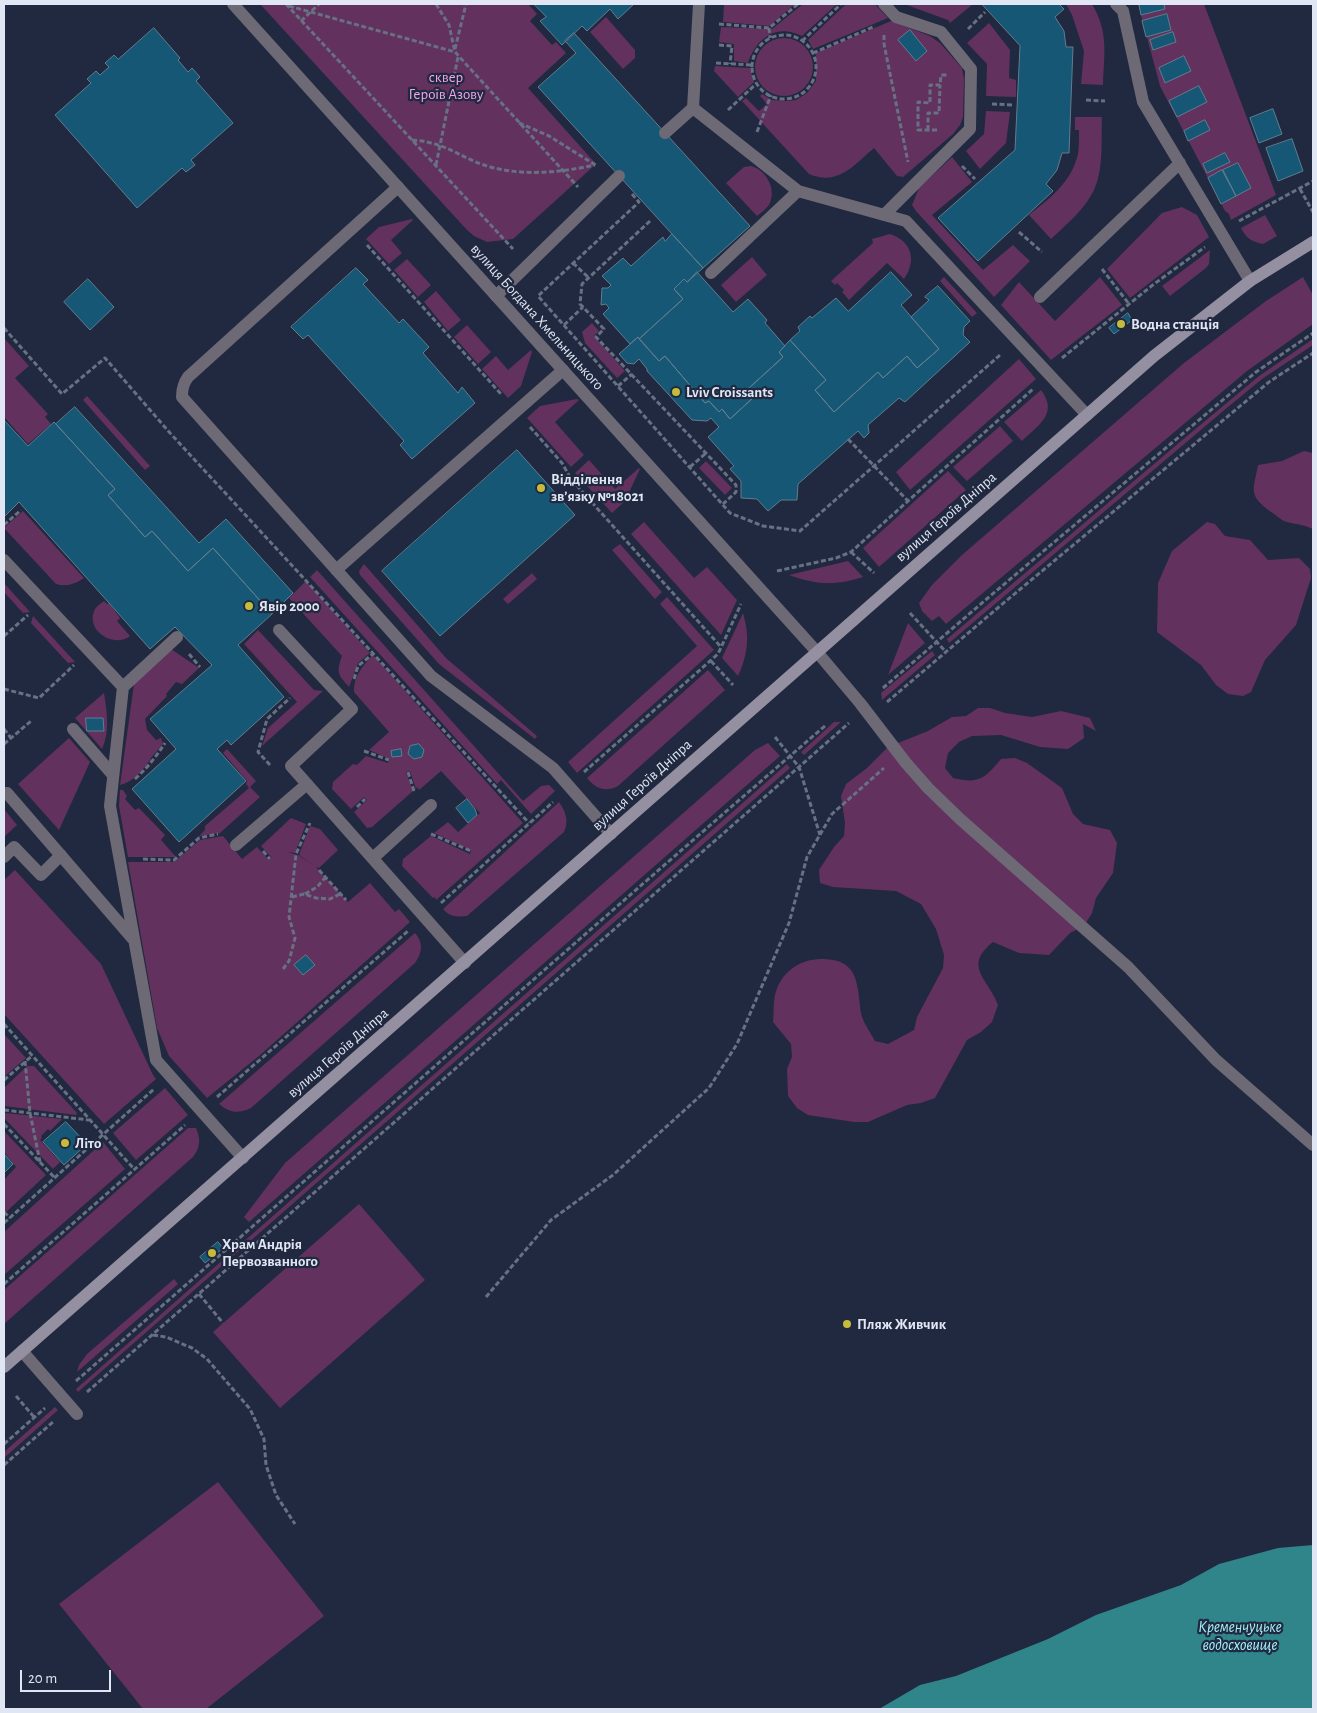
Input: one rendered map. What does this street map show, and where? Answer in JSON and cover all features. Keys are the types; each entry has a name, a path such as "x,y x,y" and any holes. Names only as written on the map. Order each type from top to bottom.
{"main road":[{"name":"вулиця Героїв Дніпра","path":"4,1367 1154,356 1250,281 1313,242"}],"street":[{"name":"вулиця Богдана Хмельницького","path":"233,4 817,652 928,788 960,819 1128,967 1216,1060 1313,1145"},
{"path":"665,133 693,108 699,4"},
{"path":"884,4 896,17 941,32 971,69 970,129 884,215"},
{"path":"1120,6 1143,102 1250,281"},
{"path":"693,108 798,191 906,221 1087,415"},
{"path":"1040,297 1180,163"},
{"path":"496,296 619,176"},
{"path":"398,187 188,377 184,383 182,397 431,676 553,768 611,834"},
{"path":"711,273 798,191"},
{"path":"336,570 564,370"},
{"path":"4,560 123,688"},
{"path":"279,630 352,709 291,766 465,963"},
{"path":"177,637 123,688 110,806 156,1060 243,1158"},
{"path":"73,729 112,781"},
{"path":"236,845 307,784"},
{"path":"7,793 134,940"},
{"path":"374,858 431,805"},
{"path":"4,857 14,847 41,875 61,855"},
{"path":"22,1351 77,1414"}],"path":[{"path":"301,21 320,4"},
{"path":"436,4 449,25 454,52 592,202"},
{"path":"454,52 466,4"},
{"path":"698,23 769,28 798,4"},
{"path":"802,41 841,4"},
{"path":"287,5 454,52"},
{"path":"287,5 528,265"},
{"path":"813,52 896,17"},
{"path":"884,22 884,44 912,186"},
{"path":"769,28 770,38"},
{"path":"786,35 802,41 813,52 816,63 815,74 811,84 804,92 784,99 764,92 757,84 752,65 757,49 770,38 786,35"},
{"path":"718,45 732,46 730,64"},
{"path":"436,166 458,57"},
{"path":"696,61 752,65"},
{"path":"928,113 939,113 941,75 971,76"},
{"path":"712,124 757,84"},
{"path":"928,130 930,84 940,85"},
{"path":"749,152 770,95"},
{"path":"1086,100 1105,101"},
{"path":"930,103 918,102 918,130 970,129"},
{"path":"984,104 1014,105"},
{"path":"519,123 549,136 595,165 619,176 639,202 538,296 730,513 763,526 800,531 1018,339"},
{"path":"412,140 432,143 482,164 504,170 550,173 595,165"},
{"path":"1235,224 1313,181"},
{"path":"1300,189 1313,212"},
{"path":"650,221 582,284 580,304 604,329 596,337 736,485 736,492 723,504"},
{"path":"352,229 517,411 562,463 571,479 721,647"},
{"path":"1019,232 1042,252"},
{"path":"1056,363 1129,304 1210,243"},
{"path":"1088,252 1129,304"},
{"path":"573,263 589,278"},
{"path":"564,325 583,307"},
{"path":"4,328 62,394 105,358 170,433 529,823"},
{"path":"883,688 1256,372 1313,333"},
{"path":"883,705 1269,382 1313,353"},
{"path":"618,386 632,374"},
{"path":"777,571 836,558 851,552 1039,384"},
{"path":"848,439 908,501"},
{"path":"690,467 706,453"},
{"path":"4,525 21,510"},
{"path":"851,552 874,573"},
{"path":"4,636 44,602"},
{"path":"582,774 718,654 741,604"},
{"path":"910,613 946,652"},
{"path":"4,690 39,698 89,651"},
{"path":"345,702 358,666 374,653"},
{"path":"711,661 733,685"},
{"path":"290,698 267,719 258,752 273,768 291,766"},
{"path":"4,744 31,721"},
{"path":"82,1396 849,723"},
{"path":"75,1382 334,1156 586,932 826,725"},
{"path":"4,729 11,738"},
{"path":"775,737 799,767 820,835"},
{"path":"112,781 122,788 129,785 150,766 152,759 165,743"},
{"path":"364,751 389,760"},
{"path":"486,1298 551,1220 613,1175 709,1088 741,1035 790,923 806,857 832,814 900,754"},
{"path":"408,772 414,792"},
{"path":"436,906 558,798"},
{"path":"283,970 289,961 295,938 290,917 296,854 310,823"},
{"path":"120,859 174,860 199,838 222,834"},
{"path":"431,834 471,851"},
{"path":"319,870 346,900"},
{"path":"292,898 317,887 325,878"},
{"path":"304,894 316,898 330,899 340,894"},
{"path":"213,1101 412,927"},
{"path":"4,1024 134,1169"},
{"path":"4,1080 32,1056"},
{"path":"25,1061 30,1113 40,1162"},
{"path":"4,1223 169,1075"},
{"path":"4,1110 89,1120"},
{"path":"4,1284 191,1120"},
{"path":"4,1124 54,1177"},
{"path":"4,1212 10,1218"},
{"path":"199,1294 223,1323"},
{"path":"152,1335 166,1337 192,1348 207,1359 250,1409 264,1439 266,1465 276,1495 295,1524"},
{"path":"16,1396 34,1417"},
{"path":"4,1444 50,1405"},
{"path":"4,1465 55,1421"}],"green space":[{"name":"сквер Героїв Азову","path":"260,4 528,4 537,14 530,21 552,45 556,42 566,53 528,88 596,164 513,239 487,242 474,236"},
{"path":"724,4 795,4 769,26 723,22"},
{"path":"803,4 837,4 802,36 784,31 769,35 756,46 748,63 734,61 734,44 719,42 721,27 772,29"},
{"path":"846,4 875,4 888,18 813,49 808,40"},
{"path":"904,4 973,4 950,23 948,20"},
{"path":"1066,4 1092,4 1097,14 1101,24 1104,43 1103,85 1081,84 1084,51 1072,15"},
{"path":"1138,4 1204,4 1276,195 1231,220 1160,86"},
{"path":"606,17 635,50 635,58 623,69 590,32"},
{"path":"891,21 930,36 940,43 962,68 964,79 963,117 960,125 953,134 903,177 897,176 874,148 852,167 837,176 828,178 809,174 742,101 746,98 759,111 767,104 760,96 762,94 772,100 796,100 807,93 816,81 816,53"},
{"path":"989,23 1010,50 1009,78 1016,80 1016,97 986,96 987,64 967,43"},
{"path":"784,38 800,43 808,51 813,67 808,83 800,91 784,96 768,91 760,83 755,67 760,51 768,43"},
{"path":"715,66 750,68 754,82 738,97 714,71"},
{"path":"986,111 1010,112 1006,143 980,169 966,151 984,134"},
{"path":"1075,117 1102,117 1099,173 1094,190 1086,204 1051,239 1029,215 1059,189 1075,164 1078,154 1079,130 1075,130"},
{"path":"952,157 972,182 932,215 983,270 1013,245 1030,261 994,297 912,205 919,188"},
{"path":"751,166 757,168 766,176 772,193 769,205 757,216 726,183 744,167"},
{"path":"1182,207 1197,215 1209,237 1130,298 1107,269 1162,213"},
{"path":"1265,215 1277,236 1263,244 1250,239 1241,228"},
{"path":"412,219 391,240 402,253 389,264 366,239 379,227"},
{"path":"890,234 903,241 910,252 910,265 904,279 887,263 849,300 842,292 844,290 837,283 835,285 831,281 873,243 872,239"},
{"path":"1210,250 1209,264 1206,268 1170,296 1162,286"},
{"path":"752,257 767,275 736,302 721,285"},
{"path":"407,259 431,285 418,297 394,270"},
{"path":"944,277 977,313 972,317 940,281"},
{"path":"1100,277 1122,305 1051,360 1001,305 1019,282 1055,321"},
{"path":"1303,277 1313,295 1313,324 1247,371 946,624 939,616 932,621 922,611 919,603 932,585 962,555 1184,363 1266,301"},
{"path":"436,291 461,320 448,331 424,302"},
{"path":"592,323 599,331 594,336 625,371 617,378 585,343 582,332"},
{"path":"467,325 491,352 478,364 454,337"},
{"path":"4,338 29,366 15,378 48,414 45,417 51,424 28,444 4,417"},
{"path":"1313,339 1313,345 1262,379 949,643 947,639 1193,431 1259,376"},
{"path":"531,350 521,386 508,398 482,369 496,356 508,370"},
{"path":"1019,359 1036,379 910,490 896,472"},
{"path":"1041,390 1046,398 1047,412 1040,424 1022,441 1004,422"},
{"path":"87,396 150,466 145,470 83,400"},
{"path":"579,400 555,422 584,455 571,467 527,418 540,406"},
{"path":"1000,426 1013,441 967,481 953,467"},
{"path":"1304,451 1313,453 1313,529 1281,519 1255,497 1254,492 1258,465 1282,461"},
{"path":"589,460 615,489 640,469 625,501 612,513 575,473"},
{"path":"706,461 732,488 725,495 699,468"},
{"path":"948,471 966,490 879,567 863,548"},
{"path":"23,511 84,578 71,584 56,584 4,528"},
{"path":"644,522 694,578 707,567 737,600 721,635 631,534"},
{"path":"1207,522 1215,524 1225,536 1250,540 1268,560 1299,558 1310,569 1311,578 1296,625 1265,660 1251,692 1243,696 1228,694 1216,685 1201,665 1157,632 1158,583 1172,551"},
{"path":"620,544 662,592 655,599 612,550"},
{"path":"848,561 863,577 843,582 826,583 808,581 789,575"},
{"path":"364,564 446,658 537,736 535,739 439,664 360,575 359,571"},
{"path":"317,570 523,801 541,786 549,785 555,791 531,814 501,780 497,784 310,577"},
{"path":"532,573 537,579 508,604 503,599"},
{"path":"306,581 370,653 358,663 349,687 339,673 342,656 289,598"},
{"path":"4,583 30,612 23,613 4,592"},
{"path":"667,597 714,650 577,773 568,762 697,646 660,604"},
{"path":"104,601 107,604 109,603 120,618 117,621 130,636 116,640 109,639 97,630 93,617 95,609"},
{"path":"743,613 747,630 747,645 744,661 738,676 722,658"},
{"path":"33,616 75,662 68,663 31,623"},
{"path":"908,623 925,643 888,675"},
{"path":"258,630 314,690 323,691 262,746 268,728 297,702 244,644"},
{"path":"171,649 199,668 182,684 176,682 166,694 167,696 145,719 147,730 156,740 161,738 163,744 137,775 120,785 134,684"},
{"path":"932,651 935,655 882,700 881,693"},
{"path":"373,655 523,823 436,900 402,866 403,859 431,836 470,854 471,850 434,833 448,822 458,832 480,813 441,771 419,790 417,787 416,789 410,771 406,772 413,791 372,827 367,828 354,812 367,800 364,797 351,809 332,789 333,782 353,764 357,765 366,756 388,763 390,759 369,750 389,732 354,692 357,676"},
{"path":"708,670 725,690 618,786 605,789 597,787 590,782 587,778"},
{"path":"104,693 107,729 102,749 75,718"},
{"path":"978,708 990,708 1005,713 1032,717 1061,711 1090,718 1096,731 1083,724 1084,738 1068,749 1040,747 1001,735 972,736 959,742 948,753 945,768 953,778 976,780 990,771 1001,759 1015,758 1027,763 1062,788 1073,814 1083,824 1110,830 1117,843 1113,873 1096,898 1092,913 1084,926 1070,933 1049,955 1019,953 993,942 984,951 979,959 979,966 998,1005 992,1022 981,1032 967,1040 935,1098 907,1105 868,1122 854,1122 808,1115 797,1108 788,1096 787,1069 792,1057 791,1044 773,1022 775,995 781,980 786,974 799,964 815,959 834,960 844,964 850,969 855,978 861,1013 865,1024 875,1041 888,1044 914,1030 917,1017 943,968 944,955 936,929 921,904 896,891 833,887 820,883 819,870 834,847 844,836 845,823 841,796 846,784 867,768 888,747 928,731 952,717 966,716"},
{"path":"834,722 841,722 804,755 801,752"},
{"path":"69,738 90,762 59,830 18,784"},
{"path":"768,743 780,756 249,1222 244,1217 285,1163 755,750"},
{"path":"227,749 256,781 250,787 260,797 220,833 199,836 205,830 205,826 249,788 246,784 247,781 223,753"},
{"path":"787,764 790,768 78,1392 76,1389"},
{"path":"120,790 123,790 127,796 125,799 135,810 139,808 165,835 161,840 176,857 128,857 119,806"},
{"path":"559,802 566,817 564,832 467,916 454,916 448,914 443,909"},
{"path":"4,809 17,825 4,837"},
{"path":"291,818 306,824 295,853 287,852 298,855 315,866 299,855 310,826 320,829 338,850 319,868 316,867 348,902 370,883 395,912 399,909 410,922 259,1056 207,1098 169,1056 157,1028 128,862 174,862 200,840 223,836 242,859 257,847 269,860 272,857 261,846"},
{"path":"15,870 101,964 156,1079 104,1124 4,1014 4,880"},
{"path":"415,933 420,940 421,948 415,963 251,1108 234,1112 219,1104"},
{"path":"4,1034 26,1058 4,1077"},
{"path":"27,1066 34,1066 77,1113 76,1115 4,1106 4,1088"},
{"path":"165,1088 188,1115 136,1160 113,1133"},
{"path":"5,1113 62,1119 50,1131 48,1129 41,1136 40,1140 60,1162 53,1169 4,1118"},
{"path":"188,1128 196,1128 199,1136 198,1147 193,1157 4,1324 4,1290"},
{"path":"4,1131 46,1175 5,1213 4,1180 16,1167 4,1152"},
{"path":"103,1142 125,1169 4,1275 4,1232"},
{"path":"359,1204 425,1280 280,1408 213,1332"},
{"path":"174,1279 178,1284 77,1372 79,1365 87,1354"},
{"path":"55,1407 58,1410 4,1458 4,1452"},
{"path":"218,1482 324,1616 206,1709 143,1709 59,1604"}],"water":[{"name":"Кременчуцьке водосховище","path":"1313,1545 1313,1709 879,1709 920,1685 956,1676 1048,1639 1096,1615 1181,1585 1219,1564 1278,1548"}],"building":[{"path":"534,4 634,4 618,19 610,9 587,31 582,26 562,45 540,21 546,17"},
{"path":"982,4 1059,4 1064,9 1055,17 1064,31 1066,47 1073,47 1069,153 1062,153 1057,170 1046,184 1053,191 978,261 938,218 1015,150 1020,46"},
{"path":"1164,4 1165,9 1141,15 1139,5"},
{"path":"1167,14 1171,30 1146,37 1142,21"},
{"path":"154,28 180,58 178,60 188,72 192,68 200,77 196,81 233,123 191,160 195,165 186,172 182,168 137,208 55,115 91,83 87,79 96,71 100,75 109,67 105,63 114,55 118,59"},
{"path":"910,30 927,51 916,61 898,40"},
{"path":"1173,32 1176,42 1153,50 1150,40"},
{"path":"574,33 750,226 703,268 538,87 576,53 565,41"},
{"path":"1184,56 1191,71 1165,83 1159,68"},
{"path":"1199,86 1207,102 1177,117 1169,101"},
{"path":"1273,109 1282,134 1259,143 1250,118"},
{"path":"1205,120 1210,130 1188,141 1184,131"},
{"path":"1292,139 1303,171 1278,181 1266,148"},
{"path":"1225,153 1230,162 1207,173 1203,164"},
{"path":"1238,163 1251,188 1236,196 1223,170"},
{"path":"1222,170 1236,196 1221,204 1208,178"},
{"path":"672,234 703,268 687,282 684,279 674,289 683,299 639,339 638,337 630,344 603,314 609,308 606,304 601,305 602,288 608,288 611,285 602,276 623,258 631,266 663,237 665,241"},
{"path":"356,268 368,280 363,284 399,323 403,319 429,347 423,353 458,393 462,387 475,403 412,459 400,445 404,441 308,335 303,339 291,327"},
{"path":"697,272 733,312 748,299 767,320 765,323 785,346 779,352 783,357 749,388 756,395 730,419 722,409 719,412 709,401 705,403 665,356 659,361 639,339 683,299 674,289 684,279 687,282"},
{"path":"891,272 912,295 901,305 939,349 917,368 907,356 883,378 878,372 834,412 815,390 826,380 790,340 800,331 798,327 810,316 812,318 836,298 848,311"},
{"path":"88,279 114,307 90,330 64,302"},
{"path":"938,286 970,321 964,327 963,335 970,342 905,402 899,398 868,425 869,433 864,438 858,431 798,484 797,500 781,500 768,511 757,499 741,498 741,481 730,469 734,466 708,437 719,427 711,418 707,421 692,420 647,371 639,359 634,364 627,363 619,354 638,337 659,361 665,356 705,403 709,401 719,412 722,409 730,419 756,395 749,388 783,357 779,352 790,340 826,380 815,390 834,412 878,372 883,378 907,356 917,368 939,349 911,317 929,300 925,297"},
{"name":"Водна станція","path":"1128,313 1132,320 1114,334 1109,328"},
{"path":"75,407 199,543 226,519 293,593 272,614 213,548 188,571 152,531 145,537 108,495 115,489 56,424"},
{"path":"4,420 28,446 54,422 115,489 108,495 145,537 152,531 188,571 213,548 272,614 238,645 284,697 231,745 227,740 217,749 246,781 179,842 132,789 176,749 150,719 212,665 175,627 150,649 19,502 4,517"},
{"path":"517,450 575,515 440,636 382,571"},
{"path":"86,718 103,718 104,731 87,731"},
{"path":"419,744 424,750 422,757 414,759 408,754 410,746"},
{"path":"401,749 402,756 392,757 391,751"},
{"path":"467,799 477,815 468,823 456,808"},
{"path":"306,955 315,965 303,975 294,965"},
{"name":"Літо","path":"66,1122 87,1144 64,1165 43,1142"},
{"path":"4,1154 13,1164 4,1173"},
{"name":"Храм Андрія Первозванного","path":"218,1242 223,1248 205,1263 200,1257"}],"place":[{"name":"Водна станція","path":"1121,324"},
{"name":"Lviv Croissants","path":"676,392"},
{"name":"Відділення зв’язку №18021","path":"541,488"},
{"name":"Явір 2000","path":"249,606"},
{"name":"Літо","path":"65,1143"},
{"name":"Храм Андрія Первозванного","path":"212,1253"},
{"name":"Пляж Живчик","path":"847,1324"}]}
